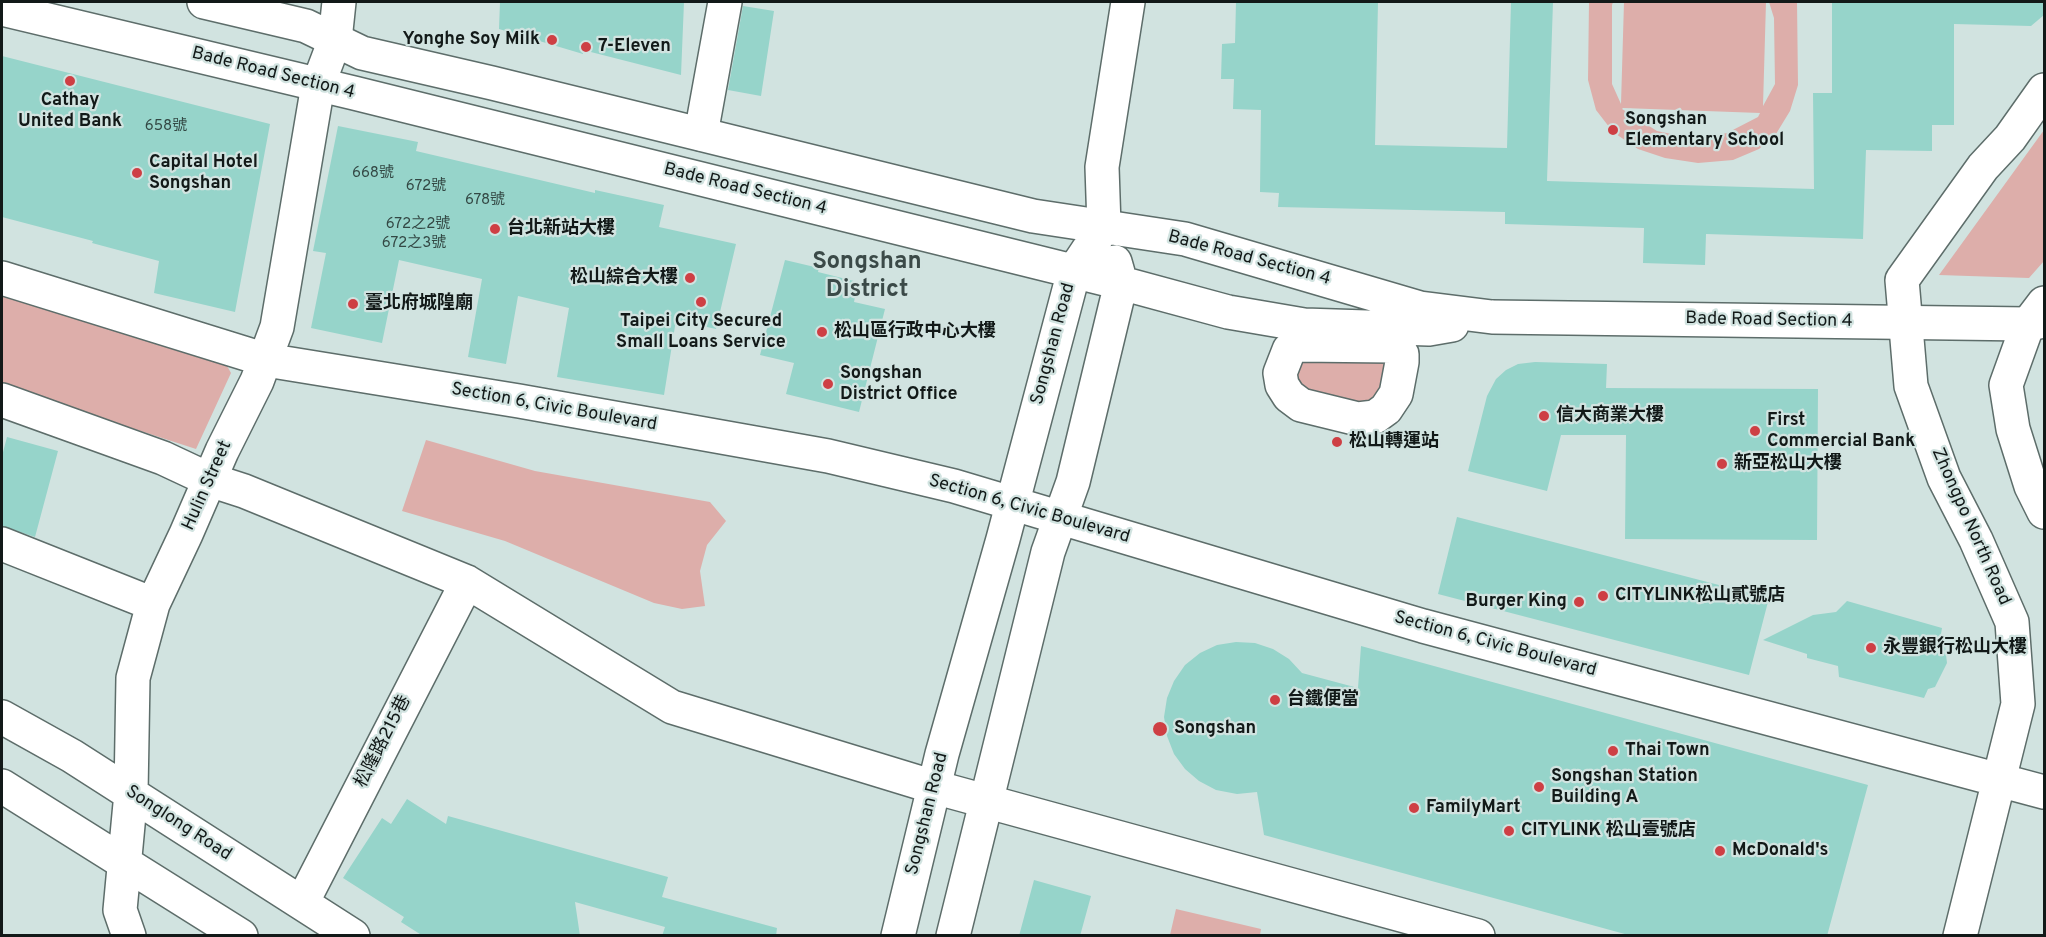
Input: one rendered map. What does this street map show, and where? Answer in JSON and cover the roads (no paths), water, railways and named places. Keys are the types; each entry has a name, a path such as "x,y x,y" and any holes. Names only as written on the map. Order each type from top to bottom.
{"street":[{"name":"Bade Road Section 4","path":"204,2 306,26 362,53 1033,216 1185,239 1420,308 1492,317 1906,322 2039,316"},
{"name":"Hulin Street","path":"120,927 131,793 133,678 153,604 266,360 277,327 318,85 335,40 339,2"},
{"path":"701,134 724,2"},
{"path":"953,936 1048,552 1073,482 1121,283 1104,226 1102,167 1128,2"},
{"name":"Bade Road Section 4","path":"2,9 1121,283 1228,312 1304,326 1429,329 1492,317"},
{"name":"Zhongpo North Road","path":"1959,936 2018,704 2012,622 1976,540 1944,478 1911,386 1902,280 1983,167 2010,138 2044,90"},
{"name":"Songshan Road","path":"898,936 934,787 1074,272 1104,226"},
{"name":"Section 6, Civic Boulevard","path":"2,278 266,360 519,401 828,456 954,486 1423,626 2044,792"},
{"path":"2039,316 2006,385 2013,429 2031,486 2044,512"},
{"path":"2,400 164,458 210,480 244,491 467,582 672,708 934,787 1478,936"},
{"path":"2,544 153,604"},
{"name":"松隆路215巷","path":"302,903 467,582"},
{"name":"Songlong Road","path":"2,717 72,756 353,936"},
{"path":"2,786 241,936"}],"place":[{"name":"Yonghe Soy Milk","path":"552,40"},
{"name":"7-Eleven","path":"586,47"},
{"name":"Cathay United Bank","path":"70,81"},
{"name":"Songshan Elementary School","path":"1613,130"},
{"name":"Capital Hotel Songshan","path":"137,173"},
{"name":"台北新站大樓","path":"495,229"},
{"name":"松山綜合大樓","path":"690,278"},
{"name":"Taipei City Secured Small Loans Service","path":"701,302"},
{"name":"臺北府城隍廟","path":"353,304"},
{"name":"松山區行政中心大樓","path":"822,332"},
{"name":"Songshan District Office","path":"828,384"},
{"name":"信大商業大樓","path":"1544,416"},
{"name":"First Commercial Bank","path":"1755,431"},
{"name":"松山轉運站","path":"1337,442"},
{"name":"新亞松山大樓","path":"1722,464"},
{"name":"CITYLINK松山貳號店","path":"1603,596"},
{"name":"Burger King","path":"1579,602"},
{"name":"永豐銀行松山大樓","path":"1871,648"},
{"name":"台鐵便當","path":"1275,700"},
{"name":"Songshan","path":"1160,729"},
{"name":"Thai Town","path":"1613,751"},
{"name":"Songshan Station Building A","path":"1539,787"},
{"name":"FamilyMart","path":"1414,808"},
{"name":"CITYLINK 松山壹號店","path":"1509,831"},
{"name":"McDonald's","path":"1720,851"}],"district":[{"name":"Songshan District","path":"867,277"}]}
